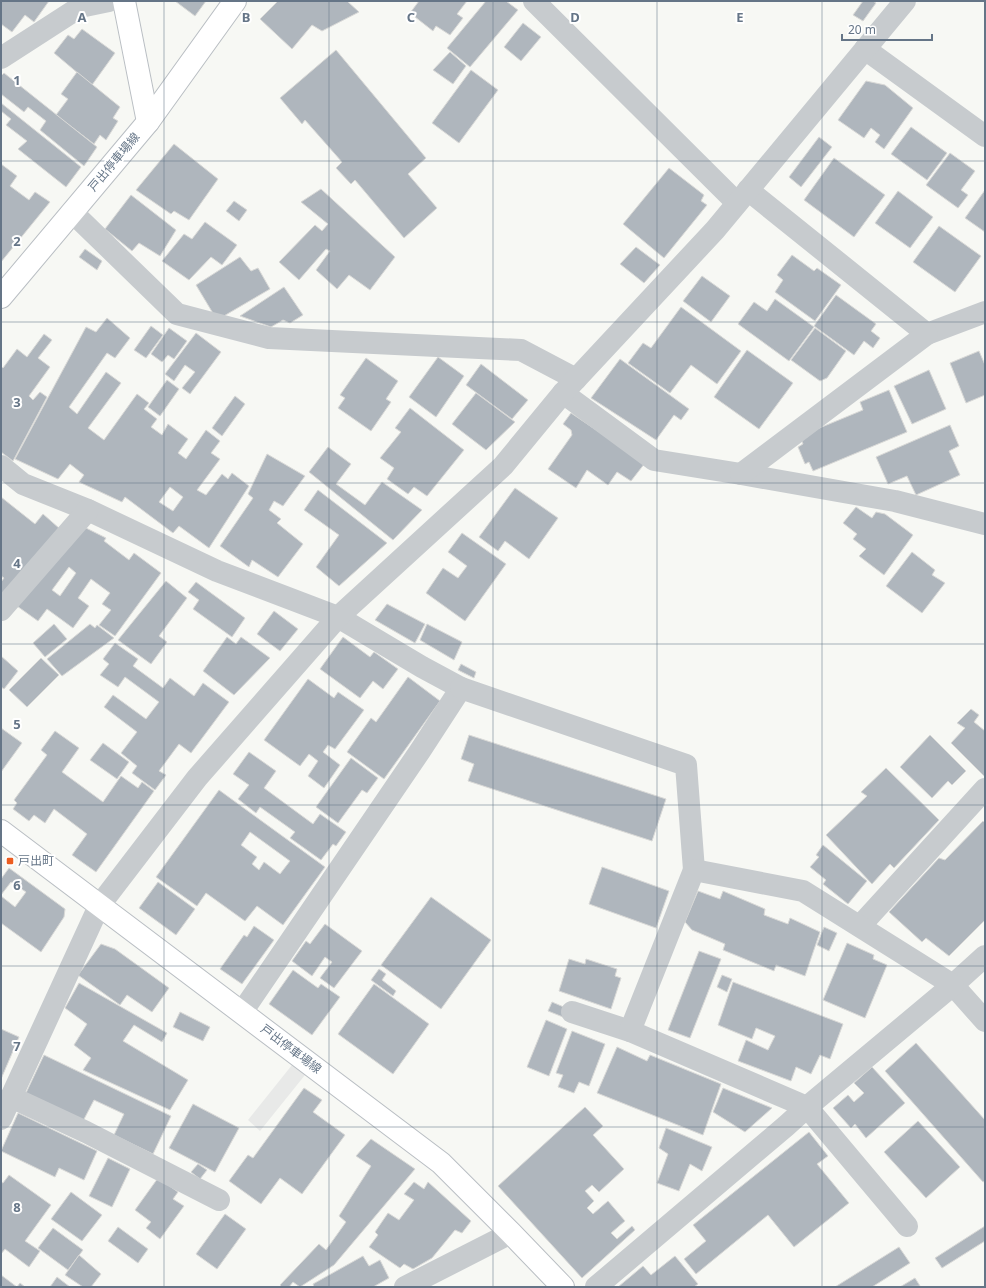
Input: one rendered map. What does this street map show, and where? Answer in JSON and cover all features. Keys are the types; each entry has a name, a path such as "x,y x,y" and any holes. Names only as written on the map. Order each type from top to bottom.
{"main road":[{"name":"戸出停車場線","path":"1,297 148,122 124,1"},
{"path":"148,122 235,1"},
{"name":"戸出停車場線","path":"1,831 441,1163 563,1287"}],"street":[{"path":"1,58 80,7 109,1"},
{"path":"534,1 743,197 927,334"},
{"path":"219,1200 86,1132 5,1106 99,906 197,778 338,617 504,466 569,386 715,230 905,1"},
{"path":"865,49 985,136"},
{"path":"72,212 177,314 269,338 521,350 569,386 654,460 895,502 985,524"},
{"path":"741,474 927,334 985,312"},
{"path":"1,466 23,484 88,510 217,571 338,617 422,667 461,688 686,766 694,870 630,1031"},
{"path":"1,610 88,510"},
{"path":"242,1012 420,751 461,688"},
{"path":"860,926 985,789"},
{"path":"694,870 803,891 953,985 985,1021"},
{"path":"596,1287 953,985 985,956"},
{"path":"572,1012 630,1031 807,1107 906,1226"},
{"path":"405,1287 511,1233"}],"shaded area":[{"path":"292,1065 305,1075 260,1131 248,1120"}],"building":[{"path":"1,1 49,1 34,22 25,15 12,32 1,24"},
{"path":"175,1 206,1 195,16"},
{"path":"278,1 347,1 359,12 322,31 312,25 292,49 260,19"},
{"path":"419,1 467,1 457,14 463,18 450,35 436,26 433,31 410,13"},
{"path":"486,1 506,1 518,10 470,67 447,48"},
{"path":"863,1 873,1 876,3 863,21 853,15"},
{"path":"523,23 541,37 521,61 504,47"},
{"path":"82,29 115,53 92,85 54,53 68,35 74,39"},
{"path":"336,50 426,158 408,174 437,208 404,238 355,180 351,184 336,168 342,162 305,120 302,124 280,98"},
{"path":"450,52 466,66 453,84 433,70"},
{"path":"471,70 498,90 459,143 432,123"},
{"path":"77,72 120,107 113,118 118,121 106,140 100,135 94,144 56,115 68,99 61,94"},
{"path":"4,73 97,147 84,166 40,130 46,121 28,107 24,112 1,94 1,76"},
{"path":"866,81 885,85 913,108 884,149 875,142 880,135 871,128 864,138 838,120"},
{"path":"1,103 81,167 66,187 18,149 27,141 6,125 11,119 1,111"},
{"path":"911,127 947,153 927,180 891,154"},
{"path":"819,137 832,147 801,187 789,177"},
{"path":"174,144 218,179 189,220 174,211 171,214 136,190"},
{"path":"950,153 975,171 961,190 968,195 958,208 926,185"},
{"path":"834,158 885,195 854,237 804,200"},
{"path":"1,164 17,176 10,186 29,200 35,192 50,202 1,262"},
{"path":"669,168 704,195 701,201 707,205 664,258 623,224"},
{"path":"321,189 395,257 370,290 349,275 337,289 316,270 330,251 326,249 299,280 279,262 315,225 322,231 328,224 301,202"},
{"path":"985,190 985,232 965,218"},
{"path":"898,191 933,217 910,248 875,223"},
{"path":"131,195 176,230 160,256 139,243 132,251 105,229"},
{"path":"234,201 247,210 239,221 226,211"},
{"path":"205,222 237,245 222,265 211,257 189,280 162,261 184,234 192,239"},
{"path":"939,226 981,256 955,292 913,262"},
{"path":"636,247 660,265 644,283 620,264"},
{"path":"85,249 102,261 97,270 79,257"},
{"path":"792,255 814,271 817,268 841,285 815,321 775,292 783,280 777,275"},
{"path":"240,257 251,271 258,268 270,289 217,320 196,285"},
{"path":"702,276 730,296 711,322 683,301"},
{"path":"284,287 303,315 290,323 283,320 271,327 240,316"},
{"path":"836,295 876,324 871,331 880,338 873,348 864,341 854,355 814,326"},
{"path":"775,299 814,327 789,361 738,324 754,302 767,311"},
{"path":"681,307 741,351 717,384 691,365 670,393 628,363 643,343 651,348"},
{"path":"107,318 130,338 115,358 107,353 69,407 77,414 106,372 121,383 88,428 104,440 137,394 149,403 144,409 157,419 151,427 162,435 168,424 188,439 178,453 186,459 206,430 220,441 211,453 220,459 197,490 206,495 222,474 228,479 232,473 249,486 209,548 179,526 173,533 125,497 122,502 79,482 84,475 70,464 58,479 15,459 86,327 96,332","holes":["170,487 183,497 173,511 159,502"]},
{"path":"151,326 163,335 146,358 134,350"},
{"path":"169,328 187,341 174,359 168,355 162,362 151,354"},
{"path":"815,328 846,351 827,378 820,381 791,360"},
{"path":"196,333 221,352 190,394 182,388 195,372 185,365 174,381 165,374"},
{"path":"44,334 52,340 38,358 50,367 29,396 33,400 40,392 47,397 13,461 1,452 1,366 3,368 17,349 27,357"},
{"path":"747,350 793,383 759,429 714,397"},
{"path":"979,351 985,365 985,395 966,403 950,363"},
{"path":"438,357 464,376 436,417 409,397"},
{"path":"366,358 398,381 386,399 391,402 371,431 338,408 345,398 340,395"},
{"path":"620,359 689,409 681,420 674,415 656,440 591,398"},
{"path":"481,364 528,400 512,419 466,385"},
{"path":"929,370 946,409 912,424 894,386"},
{"path":"167,380 179,389 160,416 148,407"},
{"path":"889,390 907,432 813,471 809,462 805,464 798,447 803,444 800,436 863,410 860,402"},
{"path":"476,393 515,422 486,450 452,424"},
{"path":"235,396 245,404 222,436 212,428"},
{"path":"410,408 464,450 427,496 414,487 408,494 387,479 394,468 380,458 401,432 395,428"},
{"path":"571,413 645,463 631,481 617,472 608,485 587,470 576,488 548,469 572,435 571,430 563,424"},
{"path":"950,425 959,446 949,451 960,475 916,495 907,476 888,484 876,457"},
{"path":"328,447 351,464 336,484 365,505 382,482 422,510 393,540 309,472"},
{"path":"267,454 305,476 283,506 274,501 269,510 281,519 277,523 303,544 278,577 252,560 249,567 220,546 253,498 248,494"},
{"path":"515,488 558,518 529,559 505,541 498,551 479,537"},
{"path":"318,490 387,543 339,586 316,567 339,535 304,510"},
{"path":"1,497 35,524 43,514 60,529 1,600 1,582 4,578 1,576"},
{"path":"856,507 872,518 876,512 885,514 913,535 884,575 859,556 866,549 853,539 857,534 843,523"},
{"path":"82,526 106,538 104,541 129,560 134,553 161,573 115,636 99,625 111,610 102,604 110,593 91,579 78,598 89,606 73,628 47,609 38,621 17,606","holes":["69,567 76,573 60,596 52,590"]},
{"path":"462,533 506,564 465,621 426,593 443,568 458,578 467,566 448,552"},
{"path":"912,552 935,570 932,575 945,583 922,613 886,586"},
{"path":"166,581 187,598 159,636 167,642 151,664 118,640"},
{"path":"196,582 245,618 232,637 193,609 199,600 188,592"},
{"path":"387,604 425,624 415,643 375,620"},
{"path":"274,611 298,629 280,651 257,634"},
{"path":"54,624 67,639 45,657 33,643"},
{"path":"90,624 95,628 97,625 114,638 62,676 47,659"},
{"path":"427,624 462,642 454,660 420,640"},
{"path":"227,637 236,644 241,637 270,658 234,695 203,671"},
{"path":"343,637 370,657 374,652 398,669 383,689 373,681 360,698 320,669"},
{"path":"115,643 138,659 133,666 163,688 170,678 194,696 203,683 229,702 191,753 179,744 159,771 166,775 155,790 132,773 137,766 121,753 137,732 104,707 113,695 146,719 159,702 125,677 118,687 100,675 109,664 103,659"},
{"path":"1,656 18,671 4,689 1,687"},
{"path":"41,658 59,675 27,707 9,690"},
{"path":"461,664 476,672 474,678 458,670"},
{"path":"408,677 440,701 384,779 347,752 371,718 376,722"},
{"path":"308,679 334,698 338,692 364,710 335,749 328,745 323,752 340,765 324,788 308,776 318,761 309,754 300,766 264,740"},
{"path":"971,709 979,715 974,722 985,731 984,776 951,743 965,728 957,723"},
{"path":"1,728 22,743 1,772"},
{"path":"55,731 79,748 62,772 103,802 121,776 138,788 142,782 154,791 96,872 72,855 87,834 54,809 45,823 34,815 29,821 13,809 17,803 14,800 47,755 41,750"},
{"path":"469,735 666,799 652,841 468,781 474,764 461,759"},
{"path":"930,735 966,771 952,785 948,781 932,798 900,767"},
{"path":"103,743 129,762 117,779 90,760"},
{"path":"249,752 276,771 264,788 313,824 320,814 346,832 336,846 333,844 321,860 290,838 295,832 260,807 256,813 238,799 249,785 233,774"},
{"path":"351,758 378,778 367,793 362,790 338,823 316,807"},
{"path":"886,768 939,820 894,868 890,864 872,884 826,835 867,796 861,792"},
{"path":"219,790 325,867 283,925 257,906 245,921 206,893 197,906 156,877","holes":["250,832 290,861 280,874 264,862 259,870 252,864 257,857 241,845"]},
{"path":"983,821 985,823 985,920 949,956 926,938 922,942 889,912 939,858 945,860"},
{"path":"823,845 867,881 848,904 823,884 826,880 810,867 819,857 816,855"},
{"path":"602,867 669,891 656,928 589,904"},
{"path":"9,868 65,909 64,917 41,952 1,923 1,896 15,907 26,892 11,882 1,895 1,879"},
{"path":"158,882 195,909 176,935 139,908"},
{"path":"698,891 720,899 723,891 765,909 764,915 788,924 790,918 820,932 805,976 776,965 774,971 723,950 725,944 692,930 685,922"},
{"path":"431,897 491,940 441,1009 381,965"},
{"path":"325,924 362,951 334,988 320,978 332,962 325,957 312,976 292,961 306,941 310,944"},
{"path":"254,926 274,940 242,984 220,969 244,935 247,937"},
{"path":"824,927 837,933 829,951 817,945"},
{"path":"847,943 874,955 873,959 887,965 865,1018 823,1000"},
{"path":"101,944 115,949 169,988 152,1012 127,995 120,1005 78,975"},
{"path":"699,951 721,959 690,1038 668,1030"},
{"path":"569,959 585,964 586,959 617,969 615,976 621,978 611,1009 559,991"},
{"path":"379,969 386,974 382,980 396,991 393,996 371,980"},
{"path":"293,970 318,988 321,984 340,997 312,1035 269,1004"},
{"path":"722,975 732,979 727,992 717,987"},
{"path":"733,982 843,1024 830,1059 820,1055 811,1074 796,1067 791,1081 738,1061 746,1040 768,1050 775,1036 756,1028 752,1039 718,1025"},
{"path":"79,983 167,1033 162,1042 134,1025 123,1041 188,1080 170,1110 83,1070 91,1058 74,1045 87,1024 65,1008"},
{"path":"374,984 429,1024 393,1074 338,1034"},
{"path":"552,1002 566,1008 563,1017 548,1011"},
{"path":"180,1012 210,1027 203,1041 173,1027"},
{"path":"546,1020 567,1029 549,1076 527,1067"},
{"path":"1,1029 19,1037 1,1079"},
{"path":"572,1031 605,1044 589,1086 579,1082 574,1093 558,1087 563,1075 556,1073"},
{"path":"916,1043 985,1120 985,1181 983,1182 885,1071"},
{"path":"617,1047 647,1061 650,1055 721,1084 703,1135 597,1093"},
{"path":"44,1055 171,1116 153,1154 114,1135 124,1114 94,1100 82,1123 25,1095"},
{"path":"872,1067 905,1103 866,1138 855,1124 851,1128 833,1108 848,1095 854,1102 864,1093 854,1083"},
{"path":"304,1088 322,1100 313,1112 345,1135 302,1194 280,1178 261,1204 229,1181 248,1155 253,1158"},
{"path":"723,1088 772,1108 745,1132 713,1112"},
{"path":"193,1104 239,1128 215,1172 169,1148"},
{"path":"585,1107 603,1126 593,1135 624,1169 599,1192 592,1185 585,1191 594,1201 587,1208 593,1214 608,1201 625,1221 611,1233 617,1239 632,1226 635,1230 582,1278 498,1186"},
{"path":"18,1113 97,1151 84,1180 59,1168 55,1177 1,1151"},
{"path":"918,1121 960,1167 926,1198 884,1152"},
{"path":"666,1128 712,1147 702,1171 690,1164 679,1191 657,1183 668,1154 659,1148"},
{"path":"809,1132 828,1156 817,1164 849,1203 794,1247 768,1215 696,1274 684,1259 706,1241 693,1225"},
{"path":"371,1139 415,1169 334,1265 300,1287 293,1282 289,1287 282,1287 280,1285 319,1244 326,1250 346,1222 339,1216 371,1166 356,1156"},
{"path":"108,1158 130,1169 112,1207 89,1196"},
{"path":"198,1164 207,1170 200,1179 191,1172"},
{"path":"9,1175 51,1205 25,1241 40,1251 29,1267 5,1249 1,1254 1,1182 3,1183"},
{"path":"158,1178 178,1192 173,1199 184,1206 160,1239 146,1228 151,1222 135,1210"},
{"path":"414,1182 424,1189 428,1182 471,1221 462,1233 455,1230 432,1258 413,1269 404,1264 400,1268 369,1247 378,1235 375,1232 388,1213 399,1220 414,1200 404,1194"},
{"path":"71,1192 102,1215 82,1241 51,1219"},
{"path":"225,1214 246,1229 217,1269 196,1254"},
{"path":"985,1226 985,1241 942,1268 935,1258"},
{"path":"118,1227 148,1249 138,1263 108,1241"},
{"path":"53,1228 83,1250 68,1270 38,1248"},
{"path":"899,1247 910,1263 872,1287 835,1287"},
{"path":"79,1255 101,1274 91,1287 83,1287 65,1275"},
{"path":"363,1256 369,1266 380,1260 389,1278 373,1287 314,1287 313,1284"},
{"path":"675,1256 698,1284 694,1287 618,1287 643,1266 651,1275"},
{"path":"1,1275 17,1287 1,1287"},
{"path":"57,1277 70,1287 50,1287"},
{"path":"915,1278 920,1286 900,1287"},
{"path":"20,1283 25,1287 17,1287"}],"place":[{"name":"戸出町","path":"10,861"}]}
